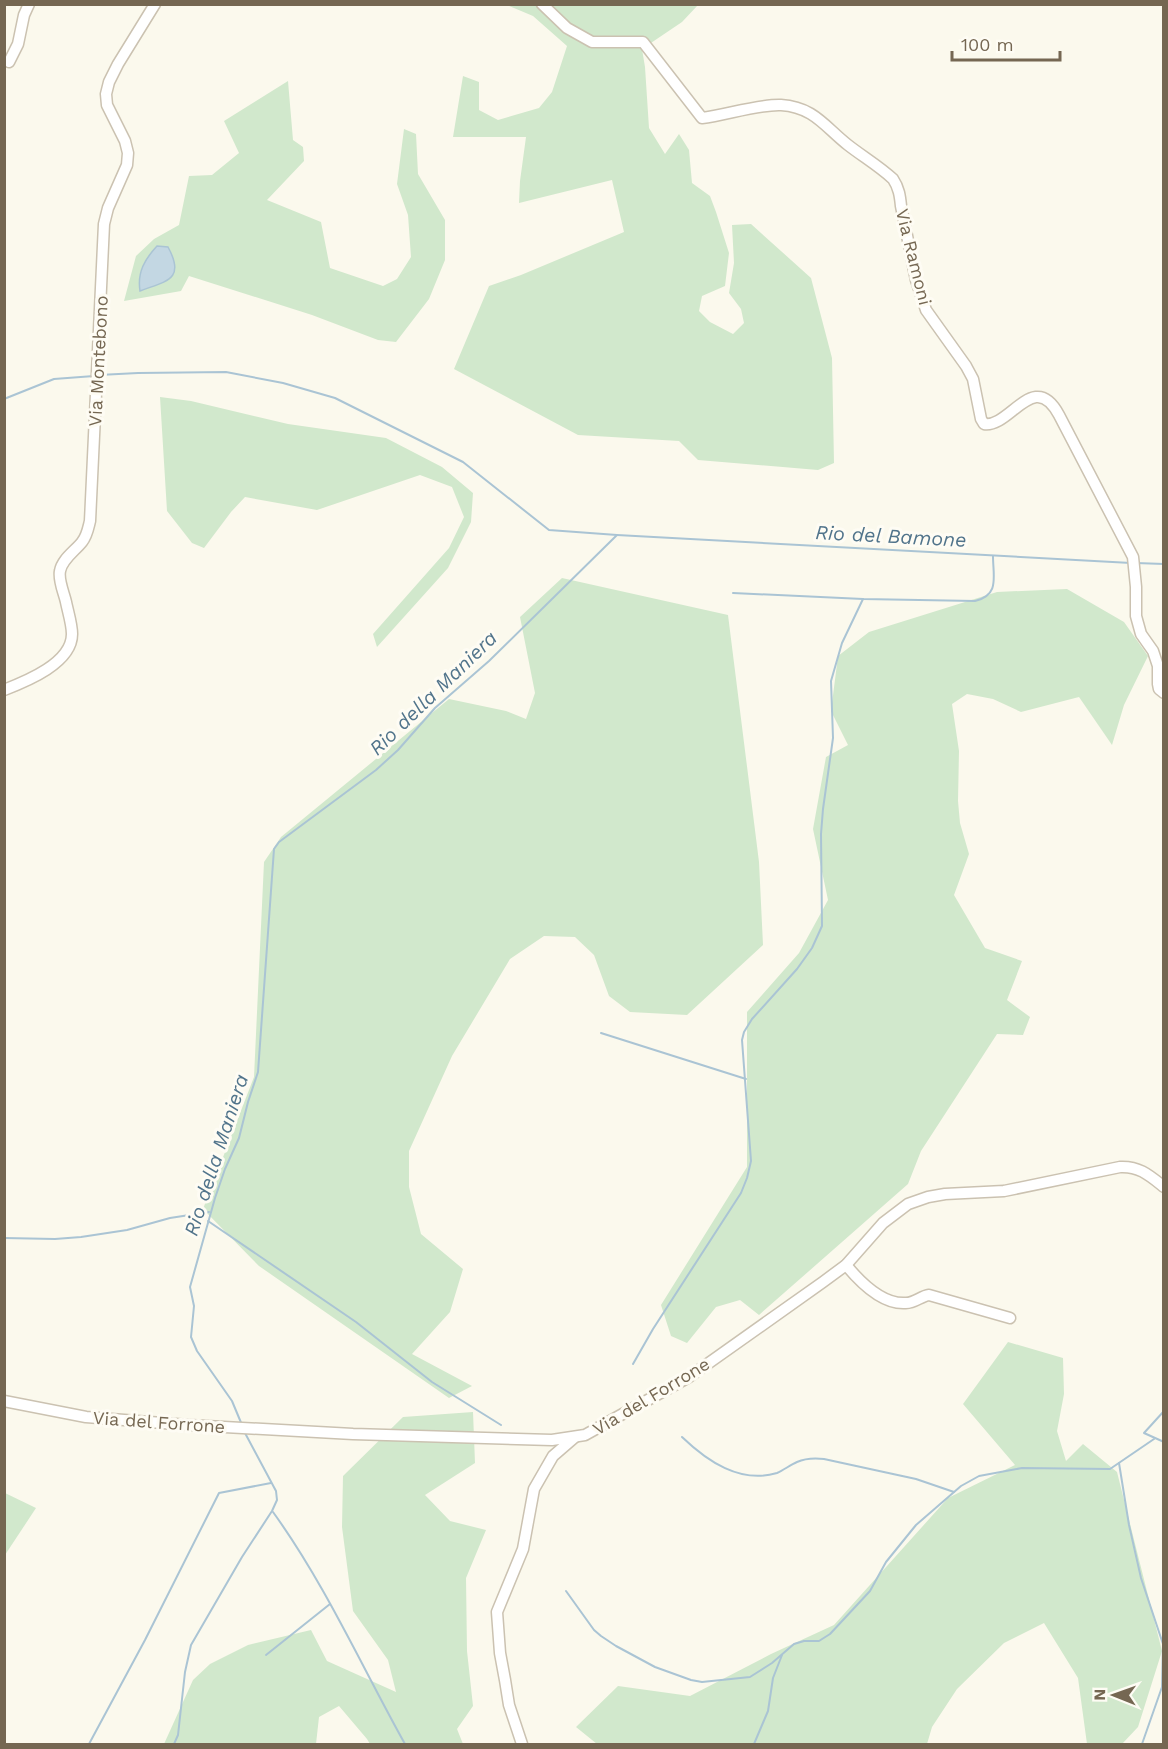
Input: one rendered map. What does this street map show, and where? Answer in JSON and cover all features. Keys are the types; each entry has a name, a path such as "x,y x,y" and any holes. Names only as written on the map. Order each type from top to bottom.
{"street":[{"path":"9,62 18,44 24,15 29,4"},
{"name":"Via Montebono","path":"4,690 25,682 52,665 63,657 70,647 72,634 63,586 59,578 60,568 83,541 88,533 90,521 104,224 108,208 127,165 128,153 125,141 107,105 106,94 118,64 155,4"},
{"name":"Via Ramoni","path":"542,4 567,28 592,42 643,42 702,118 782,105 797,109 814,115 829,126 846,144 893,179 898,186 916,280 926,310 966,366 973,380 978,410 984,424 996,424 1018,406 1036,397 1046,399 1053,405 1134,563 1136,616 1141,633 1153,651 1158,666 1159,689 1164,693"},
{"name":"Via del Forrone","path":"4,1401 86,1417 188,1425 353,1434 552,1440 575,1437 585,1435 689,1377 846,1265 883,1223 908,1204 945,1194 1004,1191 1103,1169 1131,1167 1142,1170 1164,1187"},
{"path":"846,1265 860,1281 886,1299 909,1304 929,1295 1010,1318"},
{"path":"522,1744 509,1705 500,1653 497,1612 523,1549 534,1489 553,1456 575,1437"}],"green space":[{"path":"507,5 698,5 682,22 642,49 649,128 665,154 679,134 689,150 692,183 710,196 729,253 725,286 702,296 699,311 710,322 733,334 744,323 741,309 729,293 734,263 732,225 751,224 811,278 832,358 834,463 818,470 698,460 679,441 578,435 454,369 489,286 624,232 612,180 519,203 526,137 453,137 463,76 479,82 479,110 498,120 539,108 552,92 567,46 533,16"},
{"path":"288,81 293,140 303,147 304,161 267,200 321,222 330,268 383,286 397,279 411,257 408,215 397,184 404,129 416,134 418,174 445,220 445,260 429,299 396,342 378,340 312,315 189,276 181,291 124,301 136,256 154,239 179,225 189,176 212,175 239,153 224,121"},
{"path":"160,397 191,401 288,424 386,438 442,467 473,493 471,522 448,568 377,647 373,634 449,548 464,517 452,487 420,475 317,510 245,497 204,548 192,543 167,511"},
{"path":"562,578 728,615 759,862 763,945 687,1015 630,1012 609,996 594,955 575,937 544,936 510,959 452,1056 409,1151 409,1187 421,1234 463,1269 450,1312 412,1354 472,1386 449,1398 259,1266 203,1209 254,1077 264,862 281,837 449,699 506,711 526,719 535,693 520,617"},
{"path":"1067,589 1124,622 1148,656 1124,705 1112,745 1079,697 1021,712 993,699 967,694 952,704 959,751 960,823 969,854 954,895 985,948 1022,961 1007,1000 1030,1017 1023,1035 997,1034 921,1151 908,1184 759,1315 740,1300 716,1307 687,1343 671,1336 661,1305 747,1167 747,1012 799,953 828,900 813,829 826,757 848,745 831,711 838,656 869,632 997,592"},
{"path":"1008,1342 1063,1358 1064,1394 1057,1431 1066,1461 1083,1444 1117,1472 1162,1651 1138,1727 1122,1744 1087,1744 1078,1678 1044,1623 1004,1643 957,1689 932,1727 927,1744 597,1744 576,1727 618,1686 690,1696 771,1654 834,1625 948,1498 1015,1465 963,1404"},
{"path":"473,1412 475,1463 425,1495 450,1521 486,1530 466,1578 467,1651 473,1706 457,1729 463,1744 370,1744 339,1706 319,1717 316,1744 164,1744 193,1680 210,1664 248,1645 311,1630 327,1661 396,1692 388,1660 353,1611 342,1527 343,1476 403,1417"},
{"path":"5,1493 36,1508 5,1555"}],"water":[{"path":"157,246 168,247 175,266 174,273 165,281 140,291 139,284 143,266"}],"waterway":[{"path":"99,375 226,372 283,383 335,398 463,462 549,530 1131,563"},
{"path":"4,399 54,379 94,376"},
{"name":"Rio della Maniera","path":"242,1425 232,1401 197,1351 191,1337 194,1306 190,1287 215,1198 239,1138 258,1072 274,849 279,842 376,770 398,750 435,708 489,661 617,535"},
{"path":"733,593 975,601 983,598 992,590 993,556"},
{"name":"Rio del Bamone","path":"1136,563 1164,564"},
{"path":"633,1364 741,1193 747,1178 751,1161 742,1040 752,1019 797,969 812,948 822,926 821,834 833,738 831,681 842,643 863,599"},
{"path":"601,1033 746,1079"},
{"path":"4,1238 81,1237 127,1230 170,1218 209,1212"},
{"path":"208,1221 356,1322 432,1382 501,1425"},
{"path":"1164,1411 1144,1433 1164,1442"},
{"name":"Rio della Maniera","path":"174,1744 178,1735 185,1672 191,1645 277,1500 276,1491 245,1433"},
{"path":"682,1437 713,1462 737,1473 763,1476 777,1473 800,1461 821,1459 916,1479 954,1492"},
{"path":"566,1591 594,1630 601,1636 655,1667 702,1682 750,1677 772,1663 794,1644 819,1641 830,1634 870,1591 886,1562 916,1525 961,1486 979,1476 1022,1468 1110,1469 1154,1439"},
{"path":"1119,1463 1129,1525 1141,1578 1163,1644 1162,1687 1142,1744"},
{"path":"89,1744 145,1640 219,1493 271,1483"},
{"path":"273,1512 310,1568 405,1744"},
{"path":"266,1655 330,1604"},
{"path":"754,1744 768,1711 773,1678 782,1655"}]}
